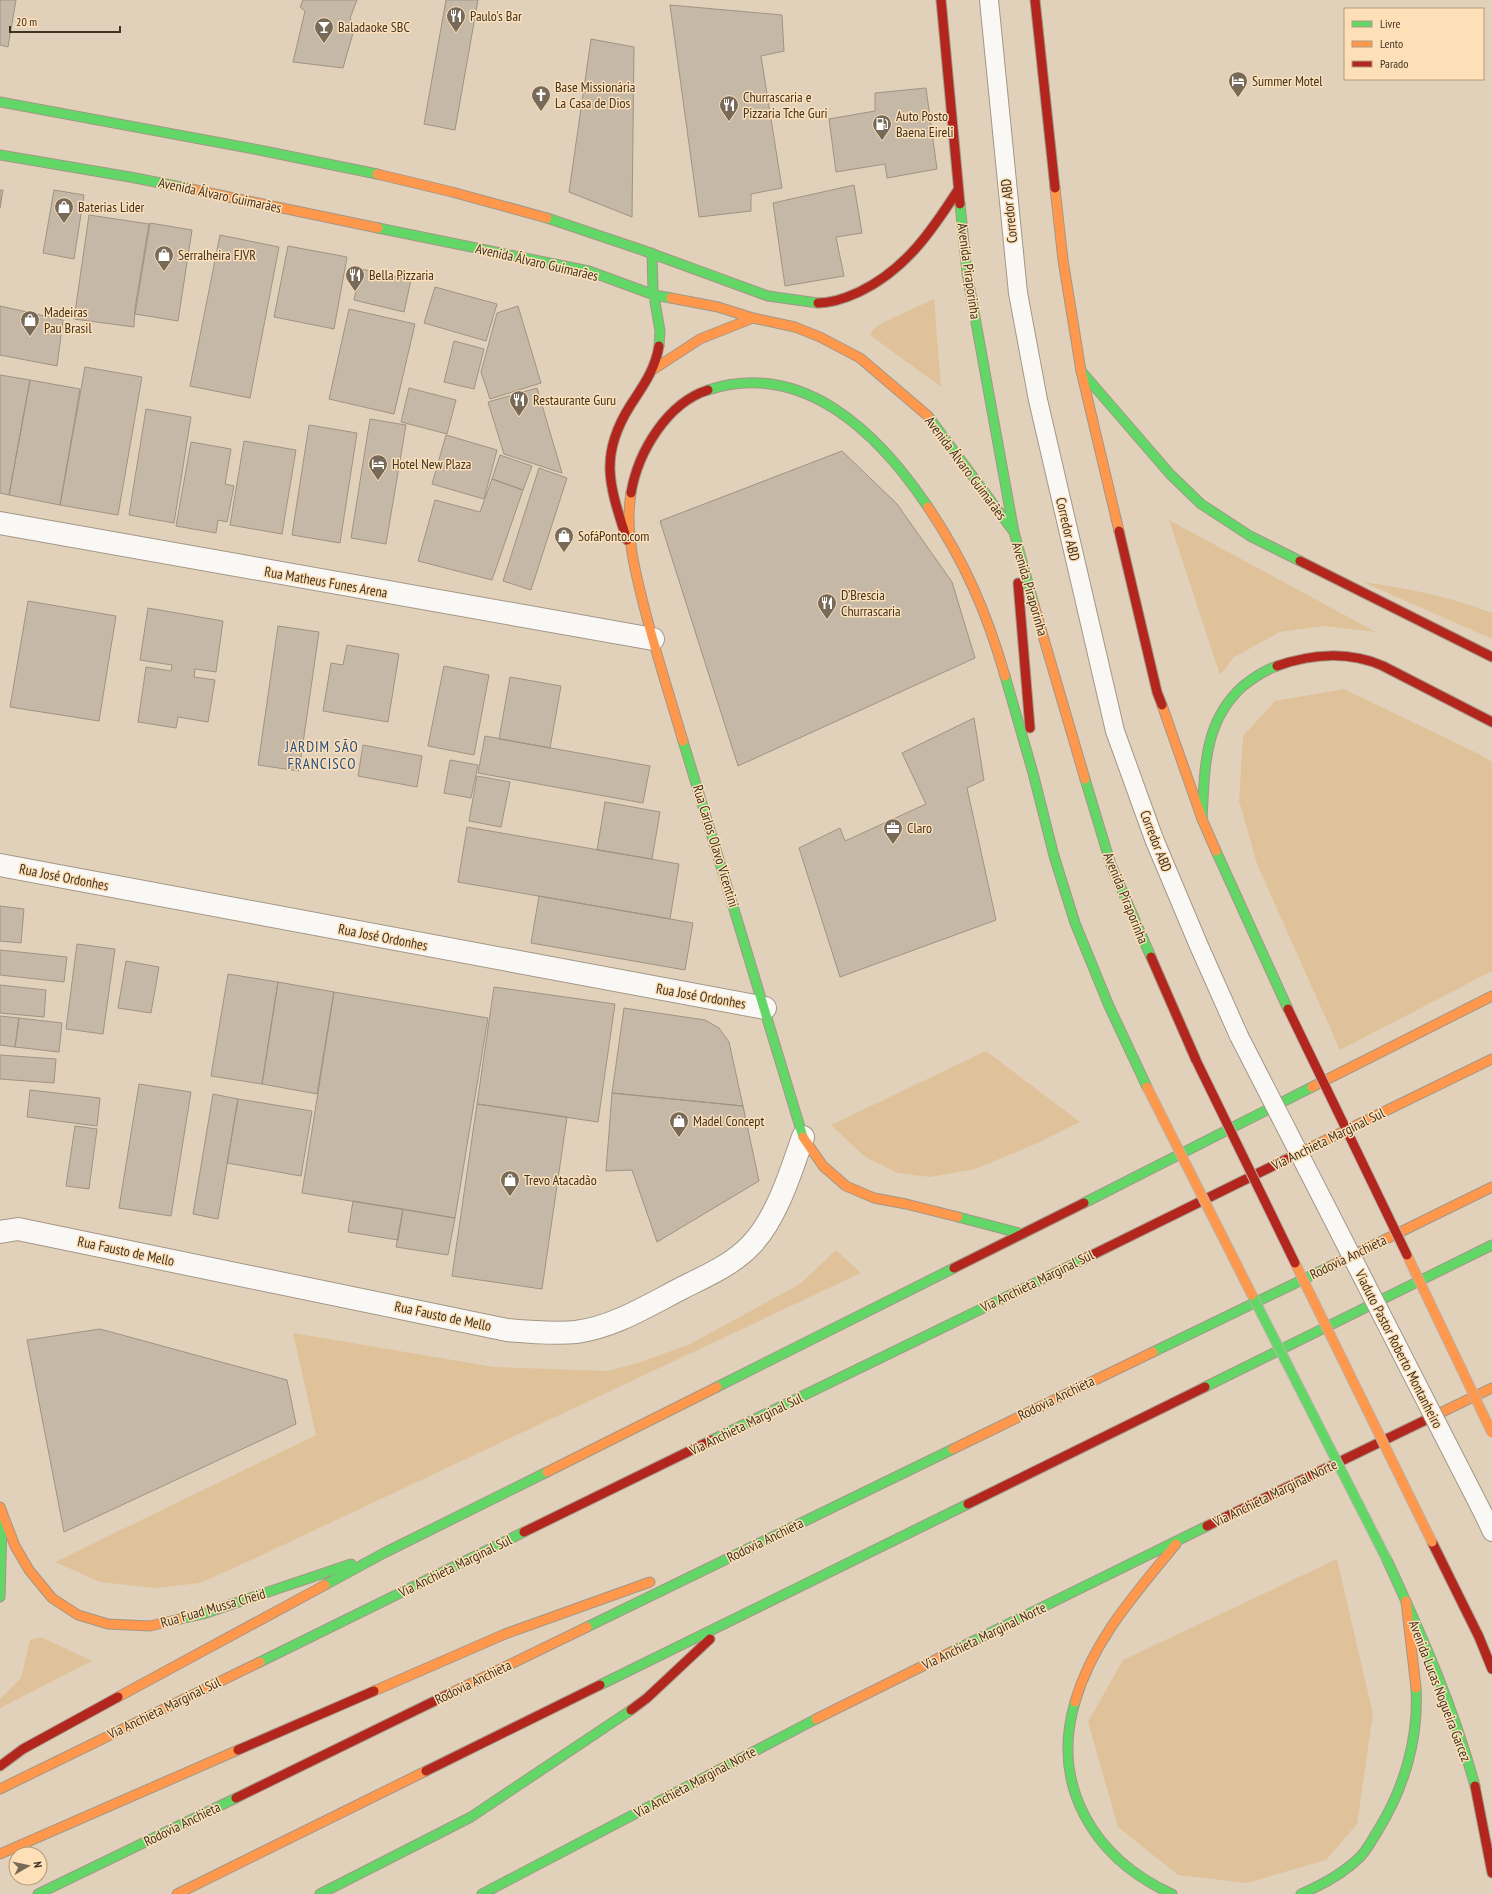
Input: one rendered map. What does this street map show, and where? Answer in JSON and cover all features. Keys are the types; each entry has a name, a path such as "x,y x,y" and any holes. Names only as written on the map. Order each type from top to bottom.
{"main road":[{"name":"Avenida Piraporinha","path":"941,0 967,272 1014,532 1070,732 1111,865 1196,1060 1480,1637 1492,1668"},
{"path":"1035,0 1063,260 1081,371 1157,692 1202,819 1288,1009 1492,1433"},
{"path":"0,102 280,154 422,184 515,208 603,235 768,296 795,301 823,303 846,297 868,289 898,270 926,240 958,190"},
{"name":"Avenida Álvaro Guimarães","path":"0,155 130,177 589,271 654,295 718,308 753,318 795,327 814,334 860,358 927,414 1014,532"},
{"name":"Rua Carlos Olavo Vicentini","path":"652,253 654,295 660,321 660,338 654,369 619,425 612,440 609,467 613,496 631,554 653,639 803,1137 823,1166 846,1186 874,1198 906,1204 1023,1234"},
{"path":"654,369 700,339 753,318"},
{"path":"1081,371 1170,474 1201,504 1250,536 1492,657"},
{"name":"Rua Carlos Olavo Vicentini","path":"631,554 630,494 638,466 660,428 686,402 699,394 716,388 739,384 778,384 795,387 827,402 846,415 887,455 911,484 944,530 964,564 995,638 1034,779"},
{"path":"1014,532 1034,779"},
{"path":"1202,819 1207,758 1211,736 1218,718 1228,701 1241,686 1279,664 1302,657 1325,655 1344,655 1369,660 1492,722"},
{"name":"Avenida Lucas Nogueira Garcez","path":"1034,779 1056,865 1078,933 1106,1000 1147,1087 1387,1560 1406,1601 1461,1740 1480,1808 1492,1873"},
{"path":"0,1766 23,1749 384,1553 1023,1234 1488,998 1492,992"},
{"name":"Via Anchieta Marginal Sul","path":"0,1789 1492,1058"},
{"name":"Rodovia Anchieta","path":"38,1894 1492,1187"},
{"path":"176,1894 1492,1245"},
{"name":"Via Anchieta Marginal Norte","path":"482,1894 785,1734 1180,1538 1492,1388"},
{"path":"0,1596 1,1511"},
{"name":"Rua Fuad Mussa Cheid","path":"1,1511 15,1546 29,1570 52,1598 78,1615 108,1624 150,1626 203,1614 384,1553"},
{"path":"1172,1894 1159,1889 1134,1874 1112,1853 1093,1831 1078,1807 1070,1782 1067,1755 1068,1723 1078,1691 1103,1638 1180,1538"},
{"path":"677,1572 759,1543"},
{"path":"0,1854 505,1634 662,1578"},
{"path":"1302,1894 1322,1884 1361,1856 1378,1831 1394,1800 1407,1768 1414,1738 1417,1712 1406,1601"},
{"path":"320,1894 471,1817 612,1724 647,1698 727,1623"}],"street":[{"name":"Rua Matheus Funes Arena","path":"0,523 653,639"},
{"name":"Rua José Ordonhes","path":"0,865 765,1008"},
{"name":"Rua Fausto de Mello","path":"0,1232 18,1229 507,1330 533,1332 577,1332 600,1326 641,1310 727,1265 751,1245 765,1228 777,1206 803,1137"}],"lane":[{"name":"Corredor ABD","path":"989,0 1018,293 1040,407 1115,731 1154,838 1199,946 1239,1036"},
{"name":"Viaduto Pastor Roberto Montanheiro","path":"1239,1036 1492,1532"}],"shaded area":[{"path":"934,299 941,387 870,335 874,329 882,323"},
{"path":"1169,520 1376,632 1324,626 1280,632 1234,657 1220,675"},
{"path":"1363,582 1429,594 1461,602 1492,613 1492,639"},
{"path":"1344,689 1479,754 1492,762 1492,971 1340,1050 1257,864 1239,801 1243,736 1275,701"},
{"path":"986,1051 1080,1122 1033,1145 975,1169 930,1177 898,1173 865,1157 831,1125"},
{"path":"836,1250 861,1273 200,1583 155,1588 100,1582 55,1562 316,1435 293,1333 494,1367 608,1371 641,1362 690,1344 800,1284"},
{"path":"1337,1559 1373,1714 1357,1824 1326,1860 1247,1883 1178,1875 1118,1827 1088,1722 1123,1660"},
{"path":"41,1637 92,1661 0,1708 0,1699 21,1678 30,1640"}],"building":[{"path":"0,0 16,0 8,47 0,45"},
{"name":"Baladaoke SBC","path":"303,0 357,0 350,18 355,26 343,68 293,62 305,11 300,7"},
{"name":"Paulo's Bar","path":"446,0 478,0 455,130 424,124"},
{"name":"Churrascaria e Pizzaria Tche Guri","path":"670,5 782,15 784,51 761,56 782,188 751,194 751,211 699,217"},
{"path":"591,39 634,47 632,217 569,192"},
{"name":"Auto Posto Baena Eireli","path":"926,88 937,169 887,178 885,164 836,172 829,119 875,111 875,93"},
{"path":"854,185 862,233 836,237 844,276 785,286 773,203"},
{"path":"0,190 3,190 0,208"},
{"name":"Baterias Lider","path":"54,190 84,195 74,259 43,253"},
{"path":"89,215 149,224 135,308 134,327 74,319"},
{"name":"Serralheira FJVR","path":"150,223 192,230 178,321 135,314"},
{"path":"220,235 279,247 250,398 190,386"},
{"path":"288,246 347,257 334,329 274,317"},
{"path":"361,269 411,280 404,312 354,300"},
{"path":"435,287 497,304 486,341 424,323"},
{"name":"Madeiras Pau Brasil","path":"0,306 63,320 57,366 0,355"},
{"path":"518,306 541,383 490,399 481,372 497,313"},
{"path":"349,309 415,324 394,414 329,399"},
{"path":"454,341 484,349 474,389 444,382"},
{"path":"85,367 142,377 118,515 60,505"},
{"path":"0,375 30,380 9,495 0,493"},
{"path":"30,380 80,389 60,505 9,495"},
{"path":"409,388 456,400 447,434 401,422"},
{"path":"537,388 562,473 504,454 488,402"},
{"path":"146,409 191,417 174,523 129,515"},
{"name":"Hotel New Plaza","path":"370,419 406,425 386,544 351,538"},
{"path":"309,425 357,433 340,543 292,535"},
{"path":"446,435 497,450 484,499 432,484"},
{"path":"244,441 296,450 282,534 230,525"},
{"path":"191,442 231,449 225,484 234,486 227,522 218,520 216,533 176,526"},
{"name":"D’Brescia Churrascaria","path":"842,451 897,504 952,582 975,658 738,766 660,521"},
{"path":"500,455 532,466 523,490 492,479"},
{"path":"539,468 567,478 531,590 503,581"},
{"path":"492,479 523,490 492,580 418,561 435,500 480,512"},
{"path":"28,601 116,616 99,721 10,707"},
{"path":"148,608 223,621 216,672 195,669 194,677 215,680 208,722 178,717 176,728 138,722 146,667 171,671 172,665 140,660"},
{"path":"278,626 319,632 299,771 258,765"},
{"path":"347,645 399,654 388,722 323,711 331,663 343,665"},
{"path":"444,666 489,675 474,755 428,746"},
{"path":"510,677 561,686 550,748 499,739"},
{"name":"Claro","path":"974,718 984,780 967,788 996,920 840,977 799,848 840,828 845,841 926,804 902,753"},
{"path":"485,736 650,766 643,803 478,773"},
{"path":"363,745 422,756 417,787 358,776"},
{"path":"450,760 478,765 471,798 444,793"},
{"path":"477,776 510,782 501,827 469,821"},
{"path":"605,802 660,812 652,859 597,850"},
{"path":"467,827 679,864 670,919 458,882"},
{"path":"539,896 693,923 685,970 531,943"},
{"path":"0,906 24,909 21,943 0,941"},
{"path":"77,944 115,949 103,1034 66,1029"},
{"path":"0,950 67,957 64,982 0,975"},
{"path":"126,961 159,967 151,1013 118,1008"},
{"path":"228,974 278,982 262,1084 211,1076"},
{"path":"278,982 334,992 317,1094 262,1084"},
{"path":"0,985 46,990 44,1017 0,1013"},
{"path":"494,987 615,1004 598,1122 477,1104"},
{"path":"334,992 488,1018 455,1218 302,1193"},
{"path":"624,1008 705,1020 719,1028 729,1042 743,1106 612,1093"},
{"path":"0,1016 19,1018 15,1047 0,1045"},
{"path":"19,1018 62,1023 59,1052 15,1047"},
{"path":"0,1055 56,1059 54,1083 0,1079"},
{"path":"139,1084 191,1092 171,1216 119,1208"},
{"path":"30,1090 100,1098 97,1126 27,1117"},
{"name":"Madel Concept","path":"612,1093 743,1106 759,1181 657,1242 632,1170 606,1171"},
{"path":"213,1094 238,1099 218,1219 193,1214"},
{"path":"238,1099 312,1111 301,1176 227,1163"},
{"name":"Trevo Atacadão","path":"477,1104 567,1117 542,1289 452,1276"},
{"path":"75,1126 97,1129 89,1189 66,1186"},
{"path":"353,1201 403,1209 398,1240 348,1232"},
{"path":"403,1209 455,1218 448,1255 396,1247"},
{"path":"100,1329 287,1380 296,1424 64,1532 27,1340"}],"traffic: fast":[{"path":"0,102 259,150 377,174"},
{"path":"0,155 191,189"},
{"path":"960,204 967,273 1014,532 1034,605"},
{"path":"547,218 642,250 768,296 818,303"},
{"path":"378,228 589,271 654,295 671,298"},
{"path":"652,253 653,290 660,331 659,346"},
{"path":"1081,371 1170,474 1201,504 1250,536 1300,561"},
{"path":"708,390 743,383 776,385 807,394 836,410 862,430 886,454 928,507"},
{"path":"928,416 1014,532"},
{"path":"1202,819 1206,764 1213,731 1220,715 1230,700 1243,686 1259,674 1277,666"},
{"path":"1005,676 1033,773 1054,856 1075,923 1109,1006 1147,1087"},
{"path":"683,741 803,1137"},
{"path":"1085,779 1111,865 1151,957"},
{"path":"1216,851 1288,1009"},
{"path":"1084,1203 1312,1087"},
{"path":"958,1217 1023,1234"},
{"path":"1205,1387 1492,1245"},
{"path":"712,1440 1084,1259"},
{"path":"1153,1352 1333,1265"},
{"path":"717,1387 954,1268"},
{"path":"1252,1295 1387,1560"},
{"path":"587,1627 953,1449"},
{"path":"325,1585 384,1553 547,1472"},
{"path":"600,1685 968,1504"},
{"path":"0,1597 2,1524"},
{"path":"951,1652 1207,1526"},
{"path":"260,1662 524,1532"},
{"path":"1387,1560 1447,1699 1467,1757 1475,1786"},
{"path":"180,1619 203,1614 351,1564"},
{"path":"1301,1894 1317,1887 1347,1869 1363,1854 1387,1816 1408,1763 1415,1726 1416,1688"},
{"path":"1075,1702 1069,1733 1069,1763 1074,1791 1085,1817 1101,1840 1121,1861 1145,1879 1172,1894"},
{"path":"320,1894 471,1817 631,1710"},
{"path":"482,1894 816,1719"},
{"path":"38,1894 236,1798"}],"traffic: slow":[{"path":"377,174 452,192 547,218"},
{"path":"1055,188 1063,260 1081,371 1119,531"},
{"path":"191,189 378,228"},
{"path":"671,298 718,307 753,318 795,327 820,337 860,358 928,416"},
{"path":"654,369 700,339 753,318"},
{"path":"631,493 629,509 630,540 636,572 651,634 683,741"},
{"path":"928,507 953,548 974,588 991,631 1005,676"},
{"path":"1034,605 1085,779"},
{"path":"1162,705 1202,819 1216,851"},
{"path":"1312,1087 1492,996"},
{"path":"1287,1159 1492,1059"},
{"path":"1147,1087 1252,1295"},
{"path":"803,1137 823,1166 846,1186 874,1198 906,1204 958,1217"},
{"path":"1333,1265 1492,1187"},
{"path":"1407,1255 1492,1433"},
{"path":"1295,1263 1432,1542"},
{"path":"953,1449 1153,1352"},
{"path":"547,1472 717,1387"},
{"path":"1436,1415 1492,1388"},
{"path":"0,1507 15,1546 29,1570 52,1598 78,1615 108,1624 150,1626 180,1619"},
{"path":"1075,1702 1083,1679 1104,1638 1131,1599 1176,1544"},
{"path":"374,1691 505,1634 650,1582"},
{"path":"118,1697 325,1585"},
{"path":"1406,1601 1416,1688"},
{"path":"451,1693 587,1627"},
{"path":"816,1719 951,1652"},
{"path":"0,1789 260,1662"},
{"path":"0,1854 238,1750"},
{"path":"177,1894 426,1771"}],"traffic: jam":[{"path":"941,0 960,204"},
{"path":"1035,0 1055,188"},
{"path":"818,303 834,301 859,292 890,273 927,235 958,190"},
{"path":"627,540 612,488 610,472 611,457 614,441 620,424 644,385 655,363 659,346"},
{"path":"631,493 640,461 657,431 667,417 693,396 708,390"},
{"path":"1119,531 1157,692 1162,705"},
{"path":"1300,561 1492,657"},
{"path":"1018,583 1030,728"},
{"path":"1277,666 1303,659 1330,656 1343,656 1370,661 1383,666 1492,722"},
{"path":"1151,957 1196,1060"},
{"path":"1288,1009 1407,1255"},
{"path":"1196,1060 1295,1263"},
{"path":"1084,1259 1287,1159"},
{"path":"954,1268 1084,1203"},
{"path":"968,1504 1205,1387"},
{"path":"1207,1526 1436,1415"},
{"path":"524,1532 712,1440"},
{"path":"1432,1542 1479,1637 1492,1669"},
{"path":"631,1710 647,1698 710,1639"},
{"path":"426,1771 600,1685"},
{"path":"238,1750 374,1691"},
{"path":"236,1798 451,1693"},
{"path":"0,1766 23,1749 118,1697"},
{"path":"1475,1786 1492,1873"}],"place":[{"name":"Paulo's Bar","path":"456,33"},
{"name":"Baladaoke SBC","path":"324,44"},
{"name":"Summer Motel","path":"1238,98"},
{"name":"Base Missionária La Casa de Dios","path":"541,112"},
{"name":"Churrascaria e Pizzaria Tche Guri","path":"729,122"},
{"name":"Auto Posto Baena Eireli","path":"882,141"},
{"name":"Baterias Lider","path":"64,224"},
{"name":"Serralheira FJVR","path":"164,272"},
{"name":"Bella Pizzaria","path":"355,292"},
{"name":"Madeiras Pau Brasil","path":"30,337"},
{"name":"Restaurante Guru","path":"519,417"},
{"name":"Hotel New Plaza","path":"378,481"},
{"name":"SofáPonto.com","path":"564,553"},
{"name":"D’Brescia Churrascaria","path":"827,620"},
{"name":"Claro","path":"893,845"},
{"name":"Madel Concept","path":"679,1138"},
{"name":"Trevo Atacadão","path":"510,1197"}],"district":[{"name":"JARDIM SÃO FRANCISCO","path":"322,756"}]}
